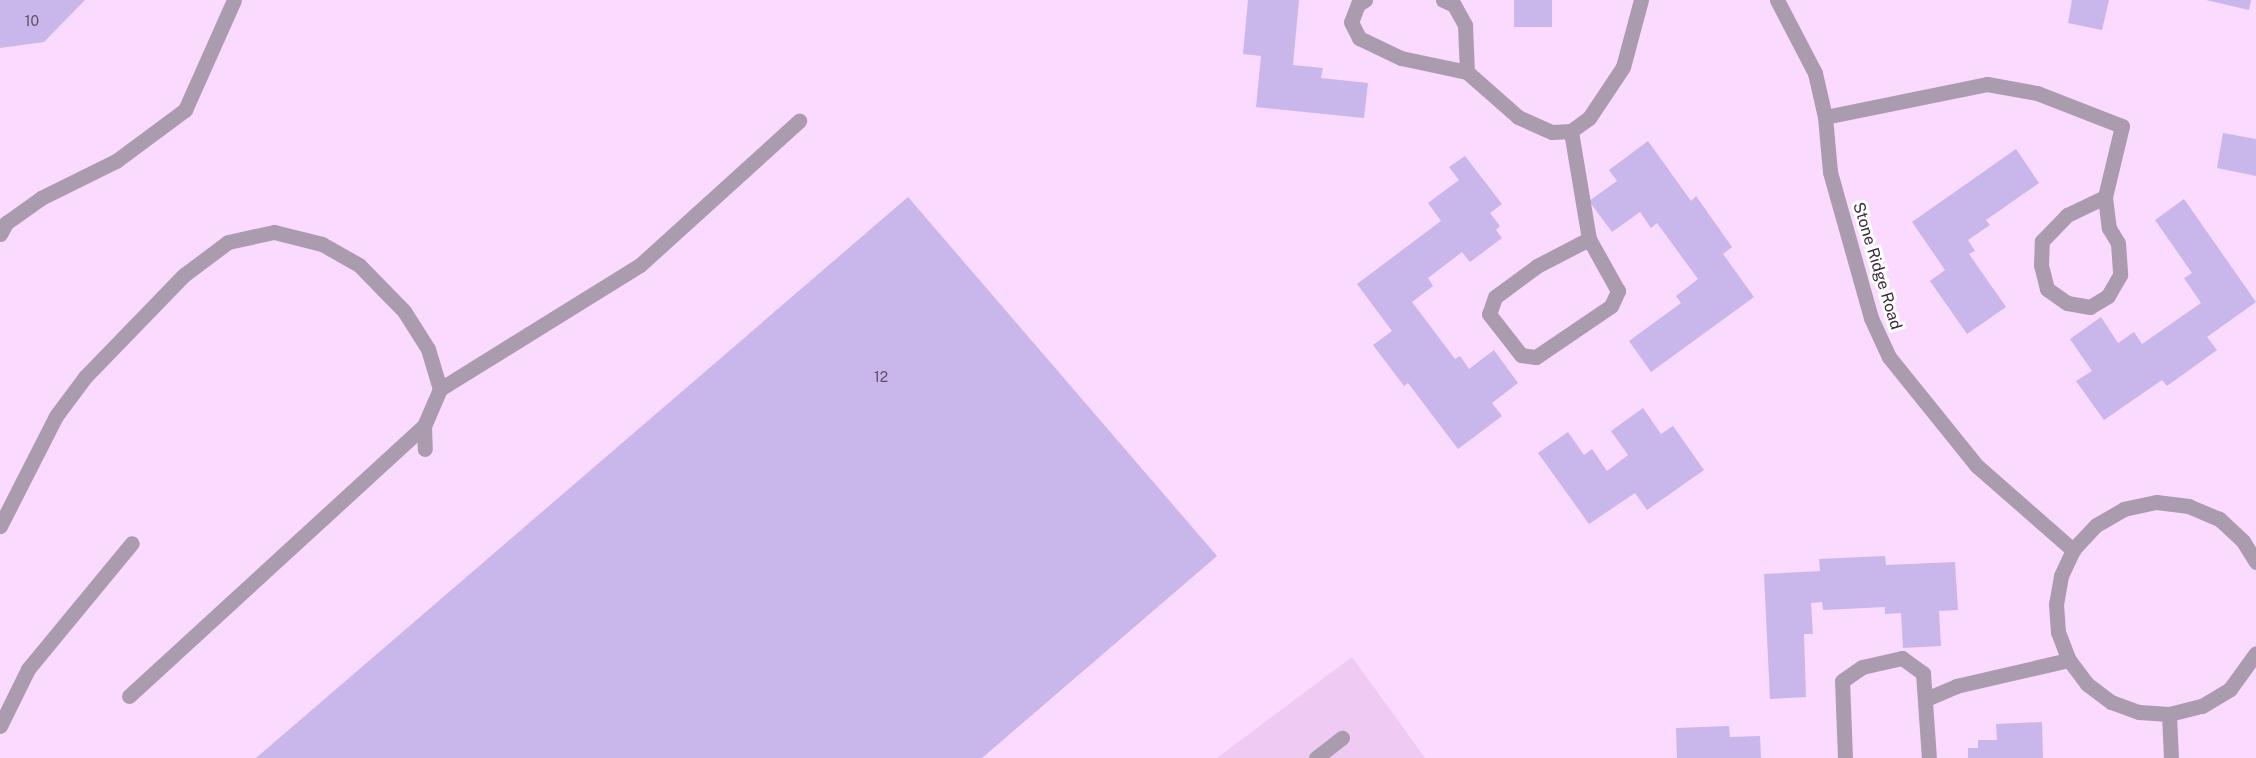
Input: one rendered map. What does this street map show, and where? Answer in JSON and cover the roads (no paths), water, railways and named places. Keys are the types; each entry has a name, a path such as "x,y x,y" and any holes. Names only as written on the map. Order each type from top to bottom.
{"street":[{"path":"0,234 6,223 41,198 116,161 185,110 234,0"},
{"path":"1365,0 1358,4 1351,22 1359,38 1401,58 1467,72 1518,117 1552,132 1570,132 1588,118 1623,67 1641,0"},
{"path":"1443,0 1454,5 1465,26 1467,72"},
{"name":"Stone Ridge Road","path":"1777,0 1815,73 1825,117 1830,172 1871,318 1889,357 1977,466 2073,550"},
{"path":"1825,117 1987,84 2037,93 2122,126 2105,197 2109,228 2118,243 2120,275 2108,296 2090,307 2067,303 2047,289 2041,265 2042,241 2067,215 2105,197"},
{"path":"129,696 424,426 440,389 640,265 799,122"},
{"path":"1570,132 1589,239 1618,291 1611,306 1536,357 1521,355 1489,314 1494,297 1537,266 1589,239"},
{"path":"0,526 56,416 86,376 184,275 228,242 274,232 322,244 359,265 404,312 429,349 440,389"},
{"path":"424,426 425,449"},
{"path":"2256,562 2244,541 2219,519 2189,506 2156,502 2124,509 2105,520 2073,550 2061,576 2056,604 2058,633 2069,660 2087,684 2111,702 2139,712 2169,714 2202,706 2230,689 2256,653"},
{"path":"0,726 28,669 132,543"},
{"path":"1845,758 1842,681 1880,660 1902,658 1923,674 1929,758"},
{"path":"1926,699 1956,686 2069,660"},
{"path":"2169,714 2171,758"},
{"path":"1316,758 1342,738"}]}
